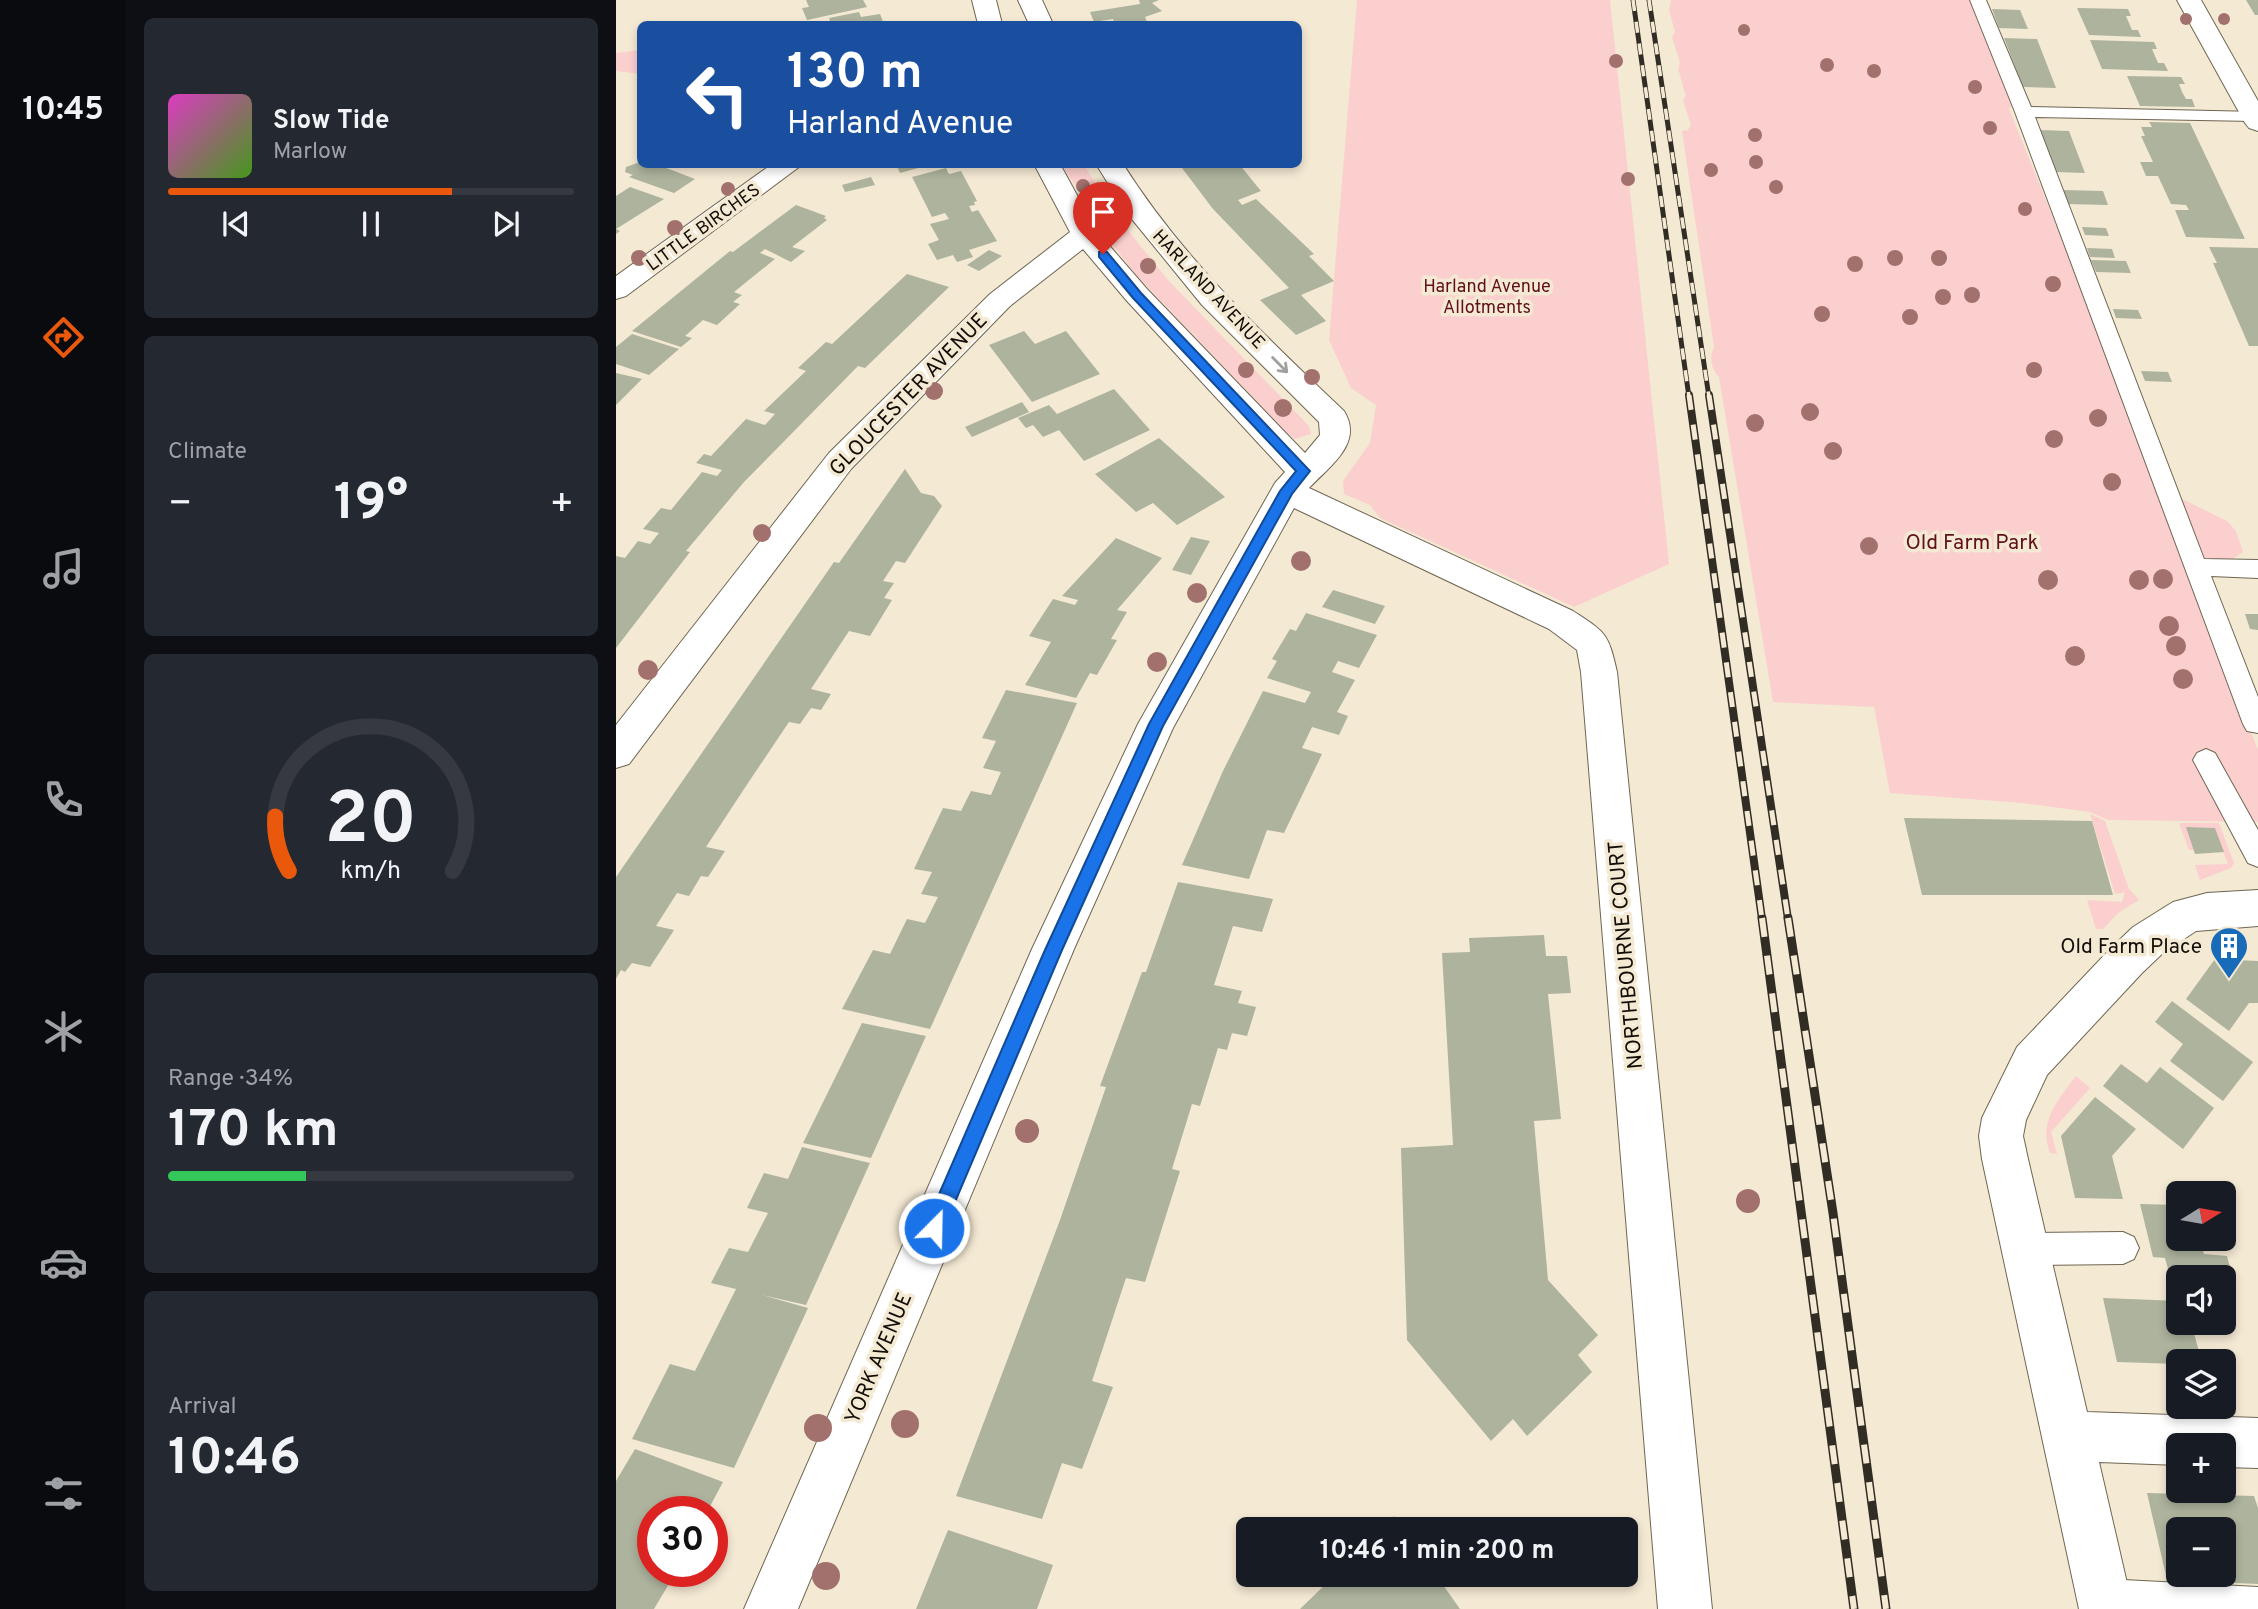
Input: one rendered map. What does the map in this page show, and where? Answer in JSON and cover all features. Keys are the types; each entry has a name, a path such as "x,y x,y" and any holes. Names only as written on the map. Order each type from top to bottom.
{"street":[{"path":"984,0 989,21"},
{"path":"2189,0 2256,119"},
{"name":"LITTLE BIRCHES","path":"616,290 784,168"},
{"path":"1049,168 1085,234 1295,481"},
{"name":"HARLAND AVENUE","path":"1112,168 1132,205 1201,286 1320,405"},
{"name":"GLOUCESTER AVENUE","path":"616,753 840,461 1000,300 1085,234 1132,205"},
{"name":"YORK AVENUE","path":"771,1609 1053,950 1151,736 1295,481 1332,444 1337,432 1333,418 1320,405"},
{"name":"NORTHBOURNE COURT","path":"1295,481 1562,620 1593,643 1599,672 1685,1609"},
{"path":"2105,1603 2001,1136 2004,1118 2032,1061 2127,960 2160,932 2188,915 2258,908"},
{"path":"2067,1436 2258,1443"}],"lane":[{"path":"1978,0 2024,112 2256,724"},
{"path":"2024,112 2256,119"},
{"path":"2196,568 2258,569"},
{"path":"2206,760 2258,855"},
{"path":"2026,1249 2123,1248"},
{"path":"2105,1603 2258,1605"}],"green space":[{"name":"Harland Avenue Allotments","path":"1357,0 1610,0 1669,564 1574,607 1380,518 1370,505 1344,494 1343,481 1370,443 1376,405 1351,388 1329,340"},
{"name":"Old Farm Park","path":"1671,0 1970,0 2012,106 2009,108 2011,114 2103,341 2180,498 2227,521 2236,531 2243,552 2228,562 2190,573 2258,750 2258,822 2108,820 2090,812 2022,803 1890,793 1874,707 1773,702 1719,377 1712,363 1714,347 1682,131 1688,130 1691,125 1683,100 1686,96 1678,70 1680,62 1672,37 1675,32 1669,10"},
{"path":"637,50 637,74 616,71 616,53"},
{"path":"1064,168 1086,168 1108,203 1105,209 1099,211 1089,208"},
{"path":"1115,226 1127,229 1168,280 1309,426 1311,434 1295,439 1286,432 1136,275 1106,236 1105,231"},
{"path":"2090,814 2105,821 2129,889 2139,900 2118,913 2103,929 2096,929 2087,900 2122,902 2125,892 2115,894"},
{"path":"2179,823 2219,823 2234,863 2231,868 2200,880 2195,865 2228,864 2214,828 2187,827 2194,850 2189,850"},
{"path":"2076,1076 2090,1088 2051,1132 2057,1154 2050,1153 2046,1131 2048,1121"}],"building":[{"path":"806,0 863,0 867,7 807,20 802,8 809,7"},
{"path":"1139,0 1159,0 1152,3 1162,11 1145,17 1147,21 1094,21 1090,12 1140,4"},
{"path":"2246,0 2258,0 2258,15 2255,15"},
{"path":"2077,8 2128,9 2131,16 2126,16 2132,30 2138,30 2141,37 2089,35"},
{"path":"1992,9 2020,10 2028,29 1999,28"},
{"path":"859,12 861,17 880,14 883,21 830,21 829,18"},
{"path":"2004,38 2037,39 2056,88 2023,87"},
{"path":"2090,40 2154,42 2157,49 2152,49 2158,63 2164,63 2168,71 2102,69"},
{"path":"2127,76 2181,77 2185,84 2179,84 2182,92 2186,99 2192,99 2195,107 2140,106"},
{"path":"2149,122 2190,123 2245,239 2186,237 2175,210 2189,210 2186,205 2171,204 2158,176 2146,176 2140,162 2153,162 2141,136 2145,136 2141,127 2152,127"},
{"path":"2039,130 2069,131 2085,173 2055,172"},
{"path":"637,163 637,168 666,168 695,179 674,193 629,177 633,175 625,172 626,167"},
{"path":"898,168 918,168 900,173"},
{"path":"946,168 949,174 961,171 977,201 974,202 975,205 969,206 972,212 978,210 997,241 969,250 973,257 957,262 953,255 937,260 928,244 939,240 930,224 949,219 945,213 932,217 912,177"},
{"path":"1182,168 1242,168 1261,191 1238,200 1242,205 1256,199 1314,254 1309,256 1334,281 1301,295 1326,321 1296,335 1260,300 1289,288 1213,209"},
{"path":"871,177 875,185 845,192 842,185"},
{"path":"630,187 664,199 616,229 616,196"},
{"path":"2062,190 2103,191 2108,205 2066,204"},
{"path":"796,205 826,216 824,218 827,220 792,247 805,251 791,262 765,249 760,253 775,259 734,292 742,295 733,302 740,304 717,325 703,320 685,336 692,338 681,347 632,331 730,251 733,252"},
{"path":"2082,227 2106,228 2109,236 2085,235"},
{"path":"2209,247 2258,248 2258,346 2249,346 2213,263 2217,263"},
{"path":"2087,248 2112,249 2115,258 2090,257"},
{"path":"989,250 1002,256 979,271 967,265"},
{"path":"2091,260 2126,261 2131,273 2096,272"},
{"path":"907,274 949,287 865,368 858,366 744,482 686,551 690,552 616,648 616,556 625,558 638,541 650,544 659,533 643,529 661,508 671,510 702,472 717,476 722,470 696,463 704,454 711,456 746,419 765,425 775,414 764,411 806,371 798,368 826,342 832,344"},
{"path":"2113,309 2138,310 2142,319 2116,318"},
{"path":"1024,331 1035,344 1066,331 1100,374 1032,402 989,345"},
{"path":"632,334 679,349 649,375 616,364 616,347"},
{"path":"2141,371 2168,372 2172,382 2145,381"},
{"path":"616,373 642,379 616,405"},
{"path":"1114,389 1150,430 1084,461 1059,430 1043,437 1033,425 1026,428 1018,418 1049,405 1057,414"},
{"path":"1022,402 1029,412 972,437 965,427"},
{"path":"1159,438 1225,497 1177,525 1153,503 1136,512 1095,474"},
{"path":"905,469 921,493 934,496 942,506 905,563 896,561 883,581 894,583 884,598 892,600 870,636 849,631 811,689 831,694 821,710 811,708 800,724 789,722 746,786 706,847 725,851 708,877 701,876 689,896 677,893 656,926 674,930 650,967 632,963 625,972 621,970 616,979 616,877 834,562 839,563"},
{"path":"1191,537 1210,541 1191,575 1172,570"},
{"path":"1116,538 1162,558 1117,610 1127,612 1111,639 1117,640 1097,675 1090,673 1076,698 1025,685 1051,642 1029,636 1053,599 1075,605 1078,600 1062,596"},
{"path":"1333,590 1385,606 1375,624 1322,607"},
{"path":"1306,613 1377,635 1359,668 1338,661 1332,672 1355,680 1337,712 1348,716 1339,735 1312,727 1302,748 1322,754 1284,833 1267,830 1249,879 1182,865 1223,771 1263,691 1305,703 1311,692 1267,678 1277,661 1272,659 1290,629 1296,631"},
{"path":"2245,614 2258,614 2258,630 2250,629"},
{"path":"1006,690 1077,703 930,1029 842,1009 873,950 890,954 907,919 925,923 938,897 921,894 932,872 914,869 943,808 961,811 971,791 991,795 1001,772 983,768 996,741 982,738"},
{"path":"1904,818 2092,821 2113,895 1922,895"},
{"path":"2186,827 2215,828 2224,852 2195,854"},
{"path":"1178,882 1273,899 1262,932 1233,926 1214,985 1242,991 1238,1003 1256,1007 1247,1036 1232,1033 1227,1050 1218,1048 1200,1106 1192,1104 1172,1169 1180,1171 1145,1282 1126,1278 1092,1381 1113,1387 1082,1469 1062,1463 1042,1519 956,1496 1060,1220 1106,1087 1100,1086 1142,972 1146,972"},
{"path":"1544,935 1546,956 1567,956 1571,993 1548,994 1561,1119 1534,1121 1548,1280 1598,1335 1578,1355 1592,1372 1527,1436 1513,1419 1491,1441 1407,1340 1401,1148 1453,1145 1442,953 1470,952 1469,938"},
{"name":"Old Farm Place","path":"2215,959 2258,961 2258,1003 2249,1003 2229,1031 2186,999"},
{"path":"2172,1001 2253,1062 2223,1101 2170,1061 2183,1044 2155,1022"},
{"path":"862,1023 926,1036 871,1158 803,1143"},
{"path":"2121,1064 2147,1083 2160,1067 2214,1108 2183,1149 2103,1086"},
{"path":"2095,1097 2136,1129 2112,1156 2123,1199 2075,1198 2061,1136"},
{"path":"802,1147 870,1163 806,1305 762,1295 808,1308 734,1468 632,1439 670,1364 695,1371 736,1289 711,1283 729,1248 748,1252 768,1213 747,1208 764,1173 788,1179"},
{"path":"2140,1204 2166,1205 2166,1251 2203,1251 2204,1254 2227,1256 2229,1265 2167,1265 2165,1258 2153,1257"},
{"path":"2103,1298 2166,1300 2166,1335 2194,1335 2198,1349 2166,1349 2166,1364 2117,1362"},
{"path":"635,1449 723,1482 716,1496 637,1496 637,1587 667,1587 654,1609 616,1609 616,1481"},
{"path":"2147,1493 2166,1494 2166,1503 2236,1503 2236,1495 2254,1496 2258,1508 2258,1584 2236,1583 2236,1517 2166,1517 2166,1576"},
{"path":"948,1530 1053,1565 1037,1609 916,1609"},
{"path":"1323,1587 1444,1587 1460,1609 1300,1609"}],"railway":[{"path":"1633,0 1689,397"},
{"path":"1649,0 1709,397"},
{"path":"1689,395 1762,919"},
{"path":"1709,395 1788,919"},
{"path":"1762,918 1854,1609"},
{"path":"1788,918 1833,1213 1886,1609"}],"place":[{"name":"Old Farm Place","path":"2229,980"}],"route":[{"path":"934,1228 1053,950 1156,724 1287,491 1303,471 1137,295 1103,254"}]}
